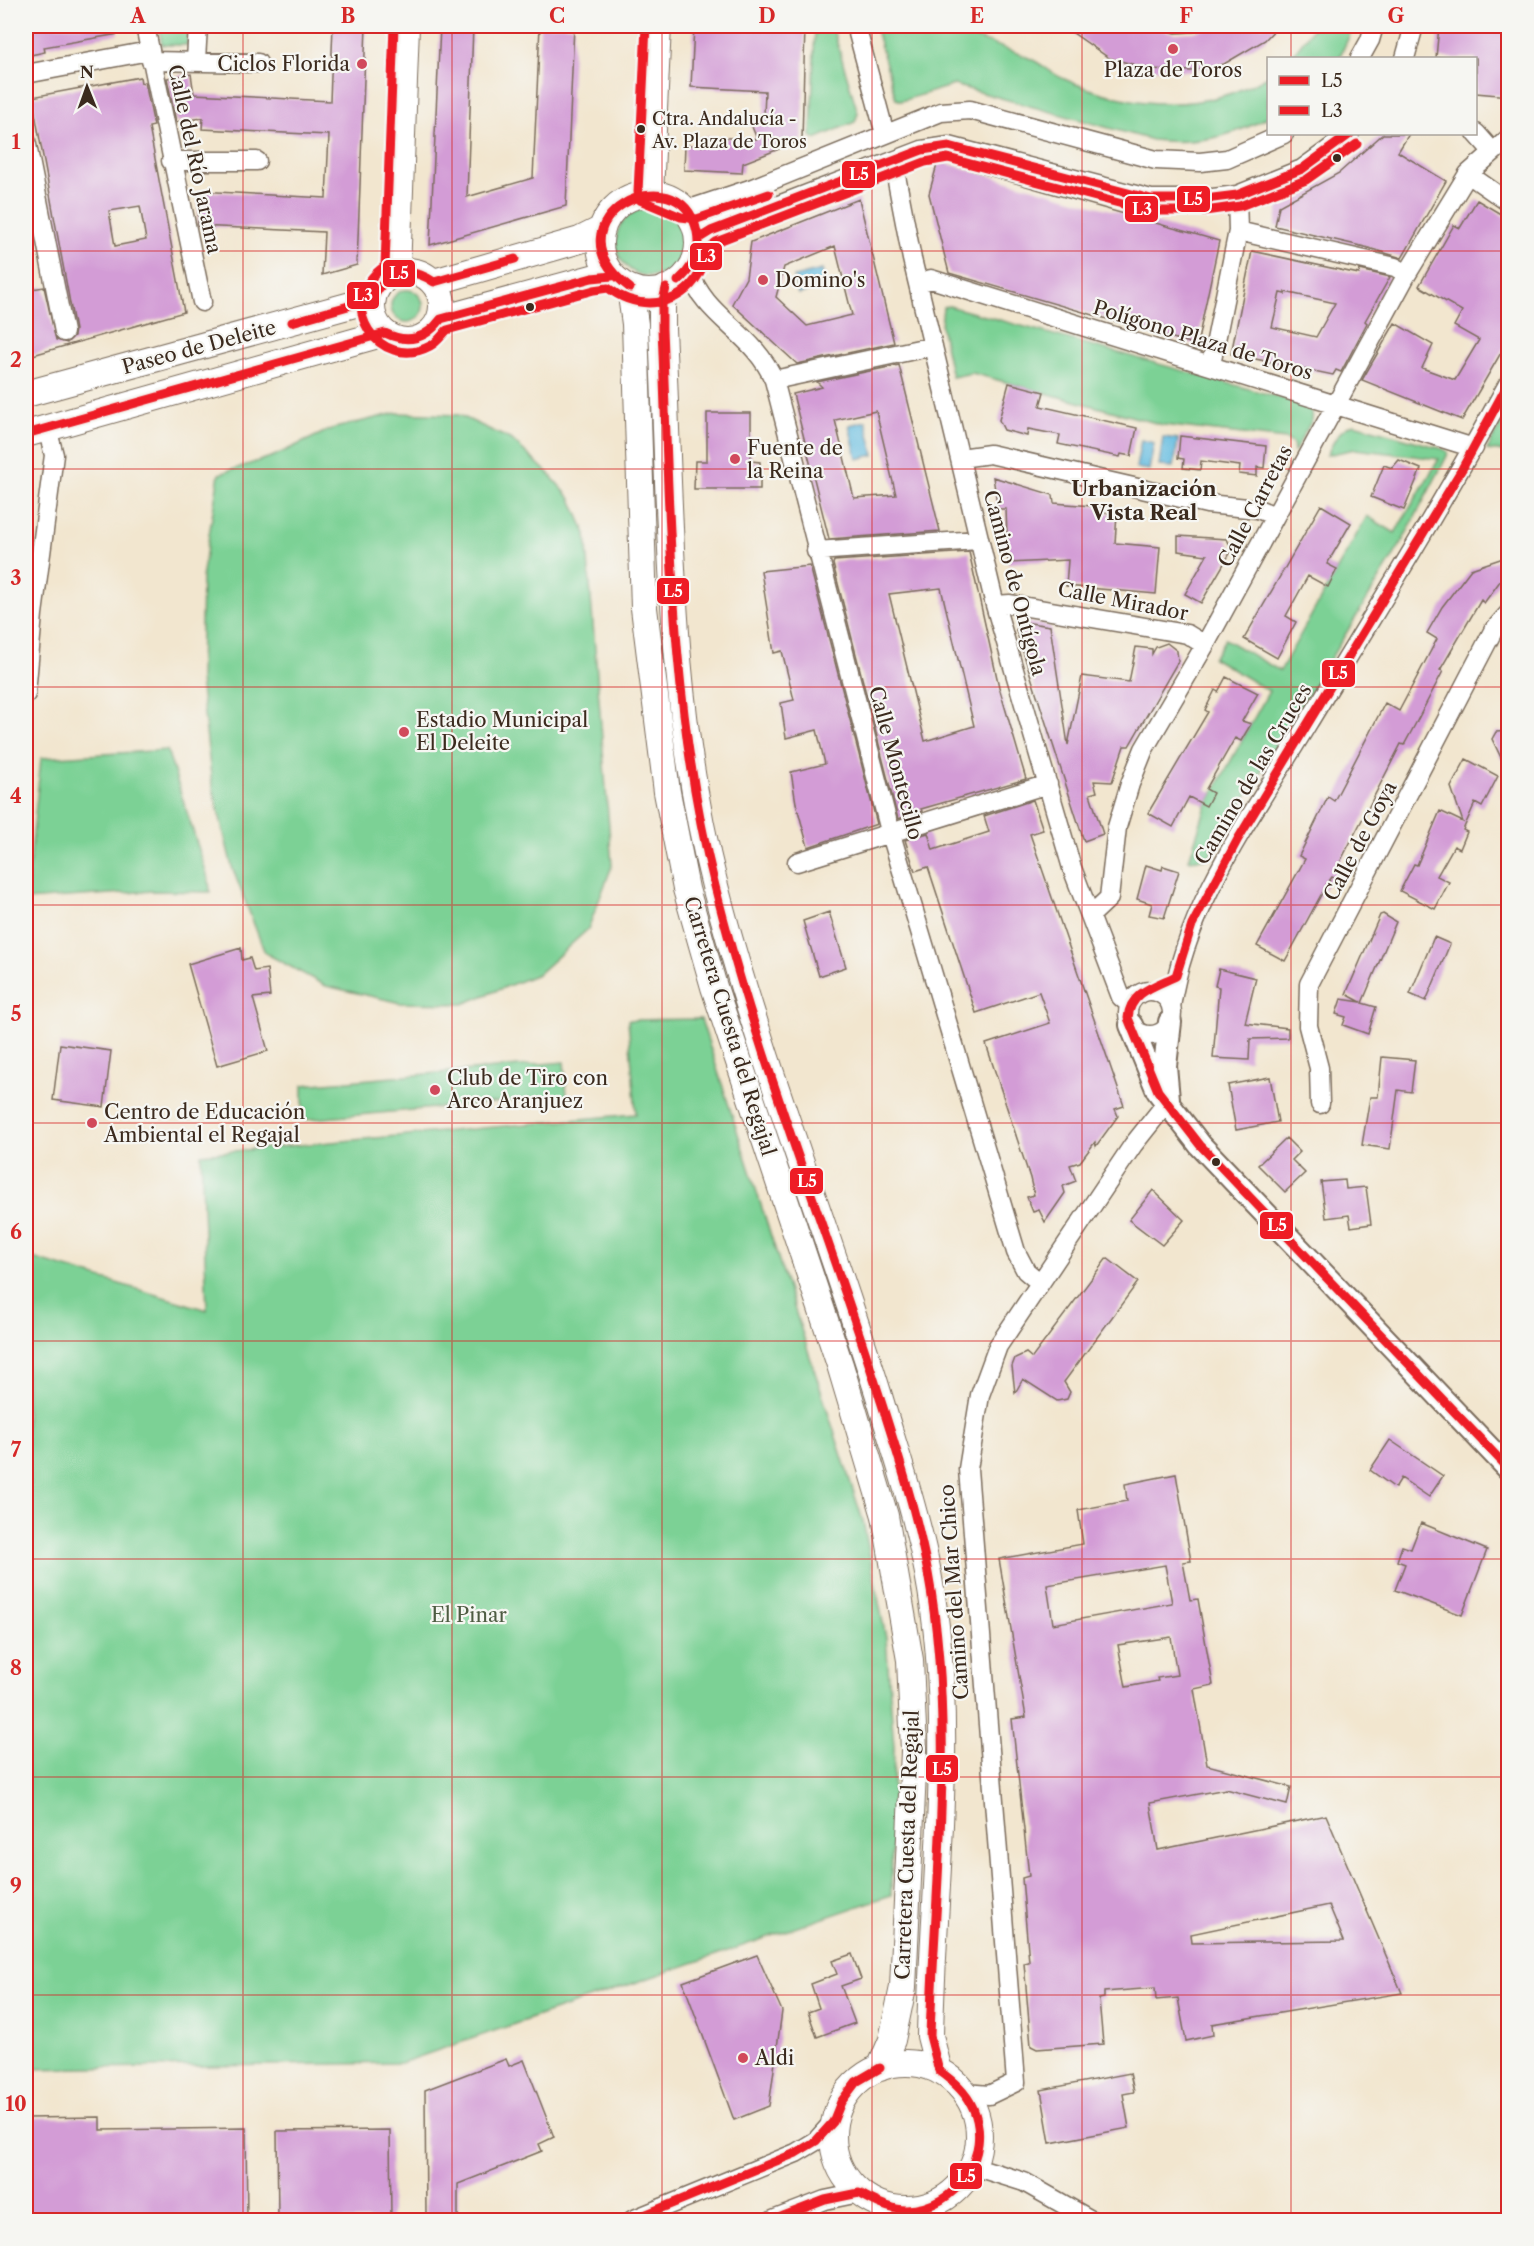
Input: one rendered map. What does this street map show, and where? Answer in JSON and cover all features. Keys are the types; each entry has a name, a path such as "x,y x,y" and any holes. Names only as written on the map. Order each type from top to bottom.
{"main road":[{"path":"397,272 406,26"},
{"path":"650,193 658,26"},
{"path":"441,319 592,278 621,282 645,291 666,288 689,270 695,261 698,239 692,218 685,208 662,195 650,193 635,195 622,202 611,212 602,229 600,250 604,265 621,282"},
{"path":"434,282 580,240 602,229"},
{"path":"397,272 417,272 434,282 442,303 441,319 430,333 419,339 407,341 385,333 374,318 373,299 381,282 397,272"},
{"name":"Carretera Cuesta del Regajal","path":"621,282 635,324 644,608 667,792 686,889 714,987 840,1365 885,1515 910,1660 914,1750 903,1987 892,2040 880,2068"},
{"name":"Carretera Cuesta del Regajal","path":"666,288 662,304 662,329 673,607 680,687 695,792 714,881 741,982 866,1355 914,1510 928,1574 940,1658 943,1750 930,2036 939,2071"},
{"name":"Paseo de Deleite","path":"26,394 373,299"},
{"name":"Paseo de Deleite","path":"36,431 385,333"},
{"path":"910,2063 939,2071 953,2080 965,2093 976,2116 979,2141 973,2166 963,2182 931,2213 907,2210 883,2213 845,2178 836,2161 832,2142 834,2122 841,2102 856,2082 880,2068 910,2063"}],"street":[{"name":"Calle del Río Jarama","path":"145,26 171,161 202,302"},
{"path":"196,60 198,26"},
{"path":"856,26 885,134"},
{"path":"1361,57 1370,40 1374,26"},
{"path":"1406,57 1413,26"},
{"path":"26,74 150,56 258,63"},
{"path":"685,208 696,207 750,189 941,112 970,110 1156,160 1200,162 1227,159 1282,135"},
{"path":"1477,134 1492,151"},
{"path":"698,239 711,231 922,150 949,146 1151,198 1205,199 1237,195 1302,169 1349,135"},
{"name":"Calle Carretas","path":"1091,915 1109,898 1118,827 1130,784 1144,749 1205,645 1407,274 1468,174 1492,151 1509,139"},
{"path":"26,147 64,333"},
{"path":"171,161 257,161"},
{"name":"Camino de Ontígola","path":"889,163 896,176 933,346 995,604 1072,868 1130,1015"},
{"path":"1468,174 1509,202"},
{"path":"1211,365 1238,231 1237,195"},
{"path":"1238,231 1395,267 1407,274"},
{"name":"Calle Montecillo","path":"689,270 703,300 765,360 774,380 816,551 890,831 1016,1252 1026,1271 1040,1281"},
{"name":"Polígono Plaza de Toros","path":"919,283 931,279 1474,447"},
{"path":"774,380 933,346"},
{"name":"Camino de las Cruces","path":"1171,1014 1176,976 1192,925 1238,839 1474,447 1508,384"},
{"path":"26,694 33,614 54,455 36,431"},
{"path":"960,458 990,454 1207,504 1258,509 1275,516"},
{"path":"816,551 978,540"},
{"name":"Calle Mirador","path":"995,604 1010,604 1187,634 1205,645"},
{"name":"Calle de Goya","path":"1320,1104 1319,1068 1308,1026 1309,984 1493,632 1509,614"},
{"path":"797,862 890,831 1048,784"},
{"path":"1176,976 1140,993 1130,1015 1158,1090 1200,1145 1238,1188 1509,1468"},
{"path":"1147,991 1162,994 1171,1014 1165,1066 1168,1101"},
{"path":"1130,1015 1144,1034 1152,1035 1160,1033 1171,1014"},
{"name":"Camino del Mar Chico","path":"965,2093 989,2095 1016,2082 968,1469 980,1395 998,1346 1133,1145 1168,1101"},
{"path":"632,2220 796,2153 816,2141 834,2122"},
{"path":"973,2166 1024,2182 1091,2220"},
{"path":"773,2220 825,2200 859,2193"}],"green space":[{"path":"920,25 963,34 1031,59 1058,76 1088,88 1140,101 1192,102 1218,97 1243,89 1267,77 1267,118 1226,135 1183,141 1152,140 954,85 901,101 896,99 875,26"},
{"path":"159,26 188,26 187,45 162,45"},
{"path":"815,26 832,26 858,113 855,122 815,139 811,136"},
{"path":"1315,26 1354,26 1339,57 1291,57"},
{"path":"650,208 663,211 674,218 681,229 684,242 681,255 674,266 663,273 650,276 637,273 626,266 619,255 616,242 619,229 626,218 637,211"},
{"path":"407,290 418,295 423,306 418,317 407,322 396,317 391,306 396,295"},
{"path":"949,306 1300,403 1310,409 1312,420 1294,452 1293,444 1286,439 1163,425 972,373 952,377 941,326 943,307"},
{"path":"1508,409 1508,452 1487,450"},
{"name":"Estadio Municipal El Deleite","path":"396,413 459,415 512,440 548,473 571,499 586,534 612,866 588,929 538,974 463,1004 401,1003 326,986 265,953 232,867 212,785 200,679 202,578 219,474 274,456 331,429"},
{"path":"1354,424 1443,449 1448,452 1447,456 1401,544 1208,858 1189,860 1206,806 1269,691 1213,658 1225,639 1280,671 1367,516 1395,533 1439,459 1355,449 1327,455 1340,432"},
{"path":"167,750 209,881 210,892 153,891 26,900 41,758"},
{"name":"El Pinar","path":"701,1019 863,1521 886,1638 894,1747 891,1895 401,2063 26,2069 26,1256 207,1310 201,1154 636,1114 628,1020"},
{"name":"Club de Tiro con Arco Aranjuez","path":"564,1062 567,1096 303,1120 303,1085"}],"water":[{"path":"822,270 826,287 798,294 794,277"},
{"path":"866,421 874,455 857,459 849,425"},
{"path":"1163,437 1178,439 1174,467 1159,466"},
{"path":"1141,440 1154,443 1149,470 1136,468"}],"building":[{"path":"26,26 118,26 118,34 44,47 45,52 26,56"},
{"path":"333,26 366,26 357,265 322,275 324,232 198,226 199,191 326,198 329,135 202,129 203,118 176,122 167,78 191,74 194,94 330,101"},
{"path":"440,26 473,26 467,197 533,178 540,26 574,26 566,206 430,245"},
{"path":"694,26 805,26 802,140 743,163 742,173 684,170 685,145 704,146 705,137 757,139 750,122 764,116 765,91 691,87"},
{"name":"Plaza de Toros","path":"1063,26 1144,26 1176,33 1194,32 1213,26 1278,26 1265,40 1224,64 1191,71 1151,69 1109,58"},
{"path":"1439,26 1509,26 1509,96 1477,93 1477,57 1436,57"},
{"path":"140,77 141,83 145,82 154,126 149,127 184,312 26,357 26,290 44,287 56,340 67,343 74,336 75,330 32,97","holes":["140,206 146,240 115,246 109,211"]},
{"path":"1382,135 1408,135 1398,152 1446,181 1402,258 1275,226 1279,206 1339,173"},
{"path":"938,161 1219,241 1197,345 949,273 929,194"},
{"path":"859,199 894,343 797,364 732,304 746,278 751,242","holes":["835,246 852,315 807,326 776,297 784,267"]},
{"path":"1477,200 1509,219 1509,339 1462,420 1362,380 1395,323 1433,345 1422,368 1455,380 1479,340 1454,326 1462,311 1419,286 1454,225 1460,228"},
{"path":"1252,251 1359,274 1360,270 1390,277 1365,321 1367,323 1341,372 1336,370 1333,375 1231,354","holes":["1285,292 1335,303 1316,337 1272,327 1280,293 1285,294"]},
{"path":"899,365 940,531 829,539 793,394 822,387 817,382","holes":["876,411 896,495 854,498 835,420"]},
{"path":"1009,383 1044,392 1040,406 1137,428 1131,456 1121,454 1120,457 1058,444 1060,435 1028,429 1027,436 1004,430 999,420"},
{"path":"707,413 751,413 751,461 760,462 760,489 694,489 695,461 707,461"},
{"path":"1180,436 1266,446 1264,468 1257,467 1257,476 1239,474 1240,466 1201,461 1200,470 1183,468 1184,459 1178,458"},
{"path":"1399,460 1421,469 1404,510 1371,497 1384,465 1392,468"},
{"path":"993,477 1053,495 1054,503 1105,507 1105,513 1117,514 1115,543 1160,547 1156,594 1066,586 1068,560 1008,563 1006,509 998,509"},
{"path":"1321,505 1351,523 1327,564 1337,569 1328,587 1308,576 1286,616 1296,622 1277,658 1244,639"},
{"path":"1178,536 1227,539 1232,550 1201,603 1185,594 1207,555 1178,551"},
{"path":"969,552 999,687 1026,779 921,809 922,811 898,819 834,561","holes":["941,588 974,726 925,741 889,594"]},
{"path":"1509,556 1509,569 1484,603 1481,600 1440,670 1443,671 1404,745 1401,744 1337,868 1341,881 1332,877 1327,884 1285,961 1257,946 1305,859 1299,856 1328,797 1334,801 1385,703 1399,711 1437,639 1427,633 1442,607 1471,569"},
{"path":"810,566 877,824 808,847 796,803 791,772 825,764 817,730 786,738 781,703 794,700 782,651 774,653 761,571"},
{"path":"1023,622 1050,626 1068,745 1082,676 1129,682 1136,647 1152,649 1152,654 1156,647 1167,643 1177,651 1178,661 1129,746 1124,746 1112,782 1094,781 1097,792 1090,794 1103,834 1084,841 1016,630"},
{"path":"1226,677 1258,693 1242,721 1251,724 1241,741 1235,738 1206,789 1213,793 1206,806 1189,797 1173,827 1148,813 1208,712 1205,710 1215,690 1218,692"},
{"path":"1509,731 1509,774 1492,739 1496,732"},
{"path":"1466,759 1498,776 1482,807 1475,803 1463,830 1467,832 1460,849 1454,846 1437,876 1449,882 1435,909 1400,891 1414,864 1417,865 1440,811 1463,822 1451,787"},
{"path":"1033,800 1043,830 1030,834 1124,1106 1115,1109 1118,1116 1096,1146 1095,1142 1080,1162 1070,1165 1076,1181 1063,1186 1065,1193 1045,1222 1039,1210 1033,1212 1027,1197 1034,1195 1030,1178 986,1044 1050,1023 1039,992 976,1013 928,867 915,871 905,840 928,833 933,850 989,832 984,816"},
{"path":"1146,865 1162,870 1163,866 1179,871 1164,918 1149,915 1152,904 1137,899"},
{"path":"829,912 846,967 819,976 803,921"},
{"path":"1383,914 1396,922 1362,1003 1376,1007 1368,1034 1343,1025 1346,1017 1336,1014 1341,999 1361,1002 1346,994 1380,915"},
{"path":"1434,937 1450,944 1426,1001 1410,994"},
{"path":"241,948 242,960 250,958 254,971 267,969 270,996 253,998 268,1051 217,1066 188,964"},
{"path":"1219,969 1256,978 1245,1023 1288,1028 1288,1038 1250,1039 1249,1060 1213,1058 1219,987 1215,986"},
{"path":"60,1044 111,1051 104,1107 53,1100"},
{"path":"1382,1057 1415,1060 1411,1092 1398,1090 1390,1149 1362,1145 1370,1097 1378,1097"},
{"path":"1270,1077 1278,1122 1236,1130 1228,1085"},
{"path":"1286,1138 1300,1152 1292,1160 1305,1173 1285,1192 1258,1165"},
{"path":"1345,1180 1346,1189 1366,1187 1371,1224 1351,1227 1349,1215 1326,1218 1321,1182"},
{"path":"1153,1190 1184,1220 1162,1245 1129,1220"},
{"path":"1107,1258 1138,1282 1064,1382 1070,1392 1067,1399 1057,1401 1023,1379 1015,1393 1012,1366 1015,1358 1026,1353 1032,1358"},
{"path":"1390,1440 1443,1476 1429,1497 1401,1478 1395,1488 1370,1470"},
{"path":"1176,1474 1191,1561 1183,1562 1190,1600 1198,1599 1213,1685 1194,1689 1207,1765 1291,1787 1287,1805 1226,1789 1150,1803 1158,1850 1326,1815 1402,1993 1212,2024 1213,2035 1186,2041 1178,1998 1156,2000 1155,1988 1104,1992 1104,1998 1099,1999 1103,2044 1037,2049 1031,2046 1024,1963 1029,1962 1022,1878 1029,1876 1012,1719 1026,1717 999,1559 1083,1544 1078,1510 1127,1501 1125,1484","holes":["1165,1565 1172,1603 1053,1624 1047,1585","1171,1637 1177,1675 1126,1687 1118,1645","1329,1905 1344,1941 1192,1943 1191,1934"]},
{"path":"1421,1523 1487,1550 1462,1615 1395,1590 1405,1564 1397,1561 1402,1546 1411,1549"},
{"path":"852,1954 861,1979 841,1986 855,2023 817,2037 808,2012 819,2008 811,1984 837,1974 832,1961"},
{"name":"Aldi","path":"757,1955 782,2011 769,2106 734,2120 683,1982"},
{"path":"506,2059 509,2066 524,2060 554,2137 539,2144 542,2151 458,2184 458,2217 426,2217 425,2090"},
{"path":"1130,2073 1134,2092 1123,2094 1129,2128 1050,2143 1041,2090"},
{"path":"100,2117 100,2130 246,2128 247,2220 26,2220 26,2118"},
{"path":"390,2130 391,2220 278,2220 277,2131"}],"transit line":[{"name":"L3","path":"394,26 385,266 369,281 362,298 362,315 368,330 380,342 394,350 411,352 433,345 447,330 594,290 608,288 632,300 645,303 669,299 681,294 691,285 699,274 710,248 716,242 925,162 948,158 1149,211 1205,211 1240,206 1306,180 1357,144"},
{"name":"L3","path":"646,26 638,192 640,200 681,217 697,219 769,194"},
{"name":"L5","path":"698,239 711,231 922,150 949,146 1151,199 1205,199 1237,195 1302,169 1349,135"},
{"name":"L5","path":"630,288 606,263 600,239 607,219 624,204 645,196 667,197 686,208 697,232 698,246 695,259 678,281"},
{"name":"L5","path":"292,322 373,299 384,282 399,274 416,274 434,282 515,259"},
{"name":"L5","path":"26,434 385,333 401,338 416,338 429,331 441,319 592,278 612,276"},
{"name":"L5","path":"666,288 662,305 662,329 674,609 688,748 700,817 715,886 749,1009 887,1420 910,1496 928,1573 941,1688 941,1804 930,2036 939,2071"},
{"name":"L5","path":"1508,384 1462,469 1238,839 1192,925 1176,976 1139,996 1133,1002 1128,1018 1158,1091 1200,1145 1508,1468"},
{"name":"L5","path":"632,2220 796,2153 816,2141 833,2122 841,2102 856,2082 880,2068"},
{"name":"L5","path":"859,2193 876,2202 906,2210 924,2207 941,2200 966,2176 974,2160 978,2143 978,2126 967,2097 939,2071"},
{"name":"L5","path":"773,2220 825,2200 859,2193"}],"place":[{"name":"Plaza de Toros","path":"1173,49"},
{"name":"Ciclos Florida","path":"362,64"},
{"name":"Ctra. Andalucía - Av. Plaza de Toros","path":"641,129"},
{"name":"Domino's","path":"763,280"},
{"name":"Fuente de la Reina","path":"735,459"},
{"name":"Estadio Municipal El Deleite","path":"404,732"},
{"name":"Club de Tiro con Arco Aranjuez","path":"435,1090"},
{"name":"Centro de Educación Ambiental el Regajal","path":"92,1123"},
{"name":"Aldi","path":"743,2058"}],"district":[{"name":"Urbanización Vista Real","path":"1144,500"}]}
